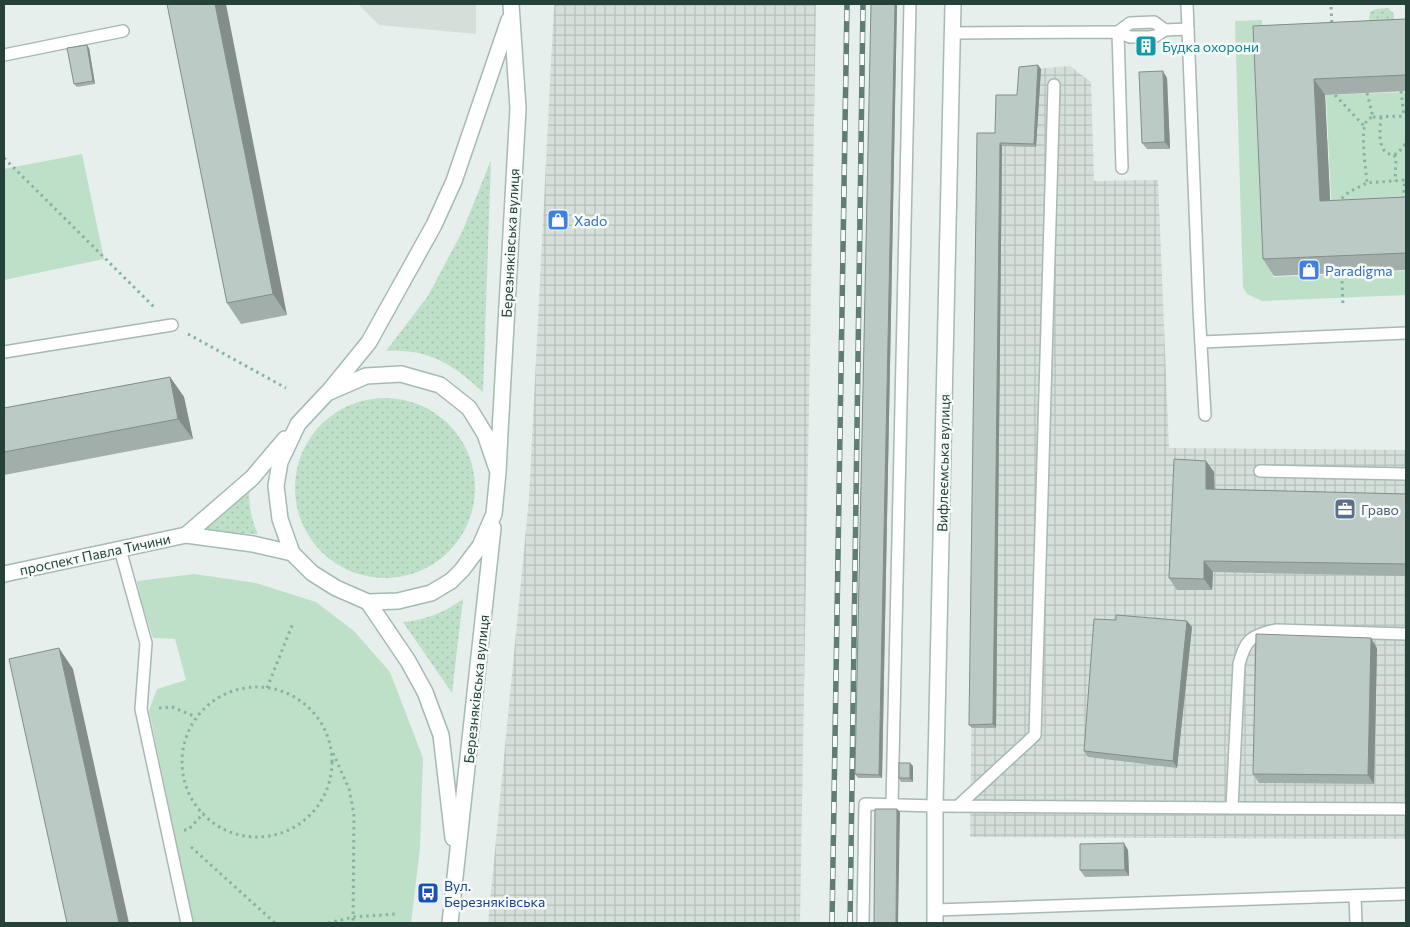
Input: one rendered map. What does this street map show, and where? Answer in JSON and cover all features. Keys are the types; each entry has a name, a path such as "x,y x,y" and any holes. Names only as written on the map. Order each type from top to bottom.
{"street":[{"name":"Вифлеємська вулиця","path":"935,917 935,806 953,4"},
{"name":"Березняківська вулиця","path":"328,394 369,342 434,225 454,181 511,9"},
{"name":"Березняківська вулиця","path":"450,923 498,472 518,108 511,9"},
{"path":"328,394 366,376 401,374 440,385 469,408 485,434 498,472"},
{"name":"проспект Павла Тичини","path":"186,535 252,478 298,424 328,394"},
{"path":"298,424 280,462 276,486 280,519 292,553 312,572 336,588 368,602 398,601 431,593 451,581 462,570 480,546 494,514"},
{"name":"проспект Павла Тичини","path":"4,574 186,535 253,544 292,553"},
{"name":"Березняківська вулиця","path":"368,602 408,661 425,692 441,736 456,864"}],"lane":[{"path":"892,805 910,4"},
{"path":"1187,4 1205,415"},
{"path":"953,33 1118,32 1130,37 1149,37 1156,36 1166,30 1188,29"},
{"path":"4,55 123,31"},
{"path":"1118,32 1122,168"},
{"path":"958,806 1035,735 1054,85"},
{"path":"4,352 172,325"},
{"path":"1201,342 1406,333"},
{"path":"1260,471 1406,474"},
{"path":"120,549 146,643 141,710 170,829 187,923"},
{"path":"1232,808 1239,664 1244,645 1258,634 1276,630 1406,634"},
{"path":"863,923 865,804 1406,809"},
{"path":"935,917 1406,894"},
{"path":"1355,896 1356,923"}],"path":[{"path":"1331,7 1332,31"},
{"path":"1367,183 1363,136 1364,126 1367,120 1373,117 1405,116 1401,91"},
{"path":"1367,93 1373,117"},
{"path":"1335,95 1364,126"},
{"path":"1381,117 1380,139 1382,147 1396,158 1395,181"},
{"path":"1394,155 1406,143"},
{"path":"4,158 172,325 286,388"},
{"path":"1339,208 1340,200 1349,192 1367,183 1406,180 1403,201"},
{"path":"1342,282 1343,306"},
{"path":"267,688 293,623"},
{"path":"332,750 331,780 319,807 297,827 269,837 239,836 213,823 193,802 182,774 184,744 196,717 218,697 246,687 275,688 302,701 322,723 350,789 354,814 353,923"},
{"path":"141,710 172,707 196,717"},
{"path":"170,829 188,830 204,813"},
{"path":"170,829 275,923"},
{"path":"328,923 354,917 396,914"}],"shaded area":[{"path":"358,4 476,4 476,34 379,25"},
{"path":"554,4 816,4 800,923 488,923 529,498"},
{"path":"1070,66 1091,82 1094,181 1158,180 1169,448 1406,450 1406,839 970,837 979,136 997,136 1020,98 1021,70"}],"green space":[{"path":"1388,8 1394,14 1394,28 1371,33 1370,12 1376,9"},
{"path":"1262,20 1273,277 1406,271 1406,295 1262,301 1247,294 1243,287 1235,21"},
{"path":"1406,92 1406,213 1332,216 1326,95"},
{"path":"82,154 104,259 4,280 4,169"},
{"path":"491,160 483,392 461,373 439,360 415,352 386,351 428,296 463,230"},
{"path":"385,398 419,405 442,419 454,431 464,446 471,462 475,488 468,522 454,545 442,557 427,567 411,574 385,578 351,571 328,557 316,545 306,530 299,514 295,488 302,454 316,431 328,419 343,409 359,402"},
{"path":"249,489 251,512 258,534 198,532"},
{"path":"194,574 256,583 316,602 354,631 390,672 423,758 420,848 411,923 193,923 149,710 157,689 186,680 175,639 153,638 137,581"},
{"path":"463,599 452,693 403,622 434,615"}],"building":[{"path":"167,4 215,4 273,294 227,303"},
{"path":"871,4 895,4 879,775 855,774"},
{"path":"1406,19 1406,75 1314,79 1320,201 1406,197 1406,253 1263,259 1253,26"},
{"path":"1139,38 1149,38 1149,48 1139,48"},
{"path":"87,45 93,81 74,84 67,48"},
{"path":"1038,65 1034,144 1000,143 993,724 969,725 977,133 995,133 996,95 1017,95 1019,67"},
{"path":"1163,71 1165,142 1142,143 1139,72"},
{"path":"170,377 178,419 4,452 4,408"},
{"path":"1174,459 1206,461 1206,489 1406,494 1406,564 1204,561 1204,579 1169,578"},
{"path":"1116,615 1187,621 1173,761 1084,751 1094,619 1116,620"},
{"path":"1256,634 1371,638 1368,775 1253,774"},
{"path":"59,648 119,923 67,923 9,659"},
{"path":"899,763 910,763 910,778 899,778"},
{"path":"875,809 897,809 896,923 874,923"},
{"path":"1124,843 1125,870 1080,870 1080,844"}],"railway":[{"path":"832,923 847,4"},
{"path":"850,923 863,4"}],"place":[{"name":"Будка охорони","path":"1146,46"},
{"name":"Xado","path":"558,220"},
{"name":"Paradigma","path":"1309,270"},
{"name":"Граво","path":"1345,509"},
{"name":"Вул. Березняківська","path":"428,893"}]}
